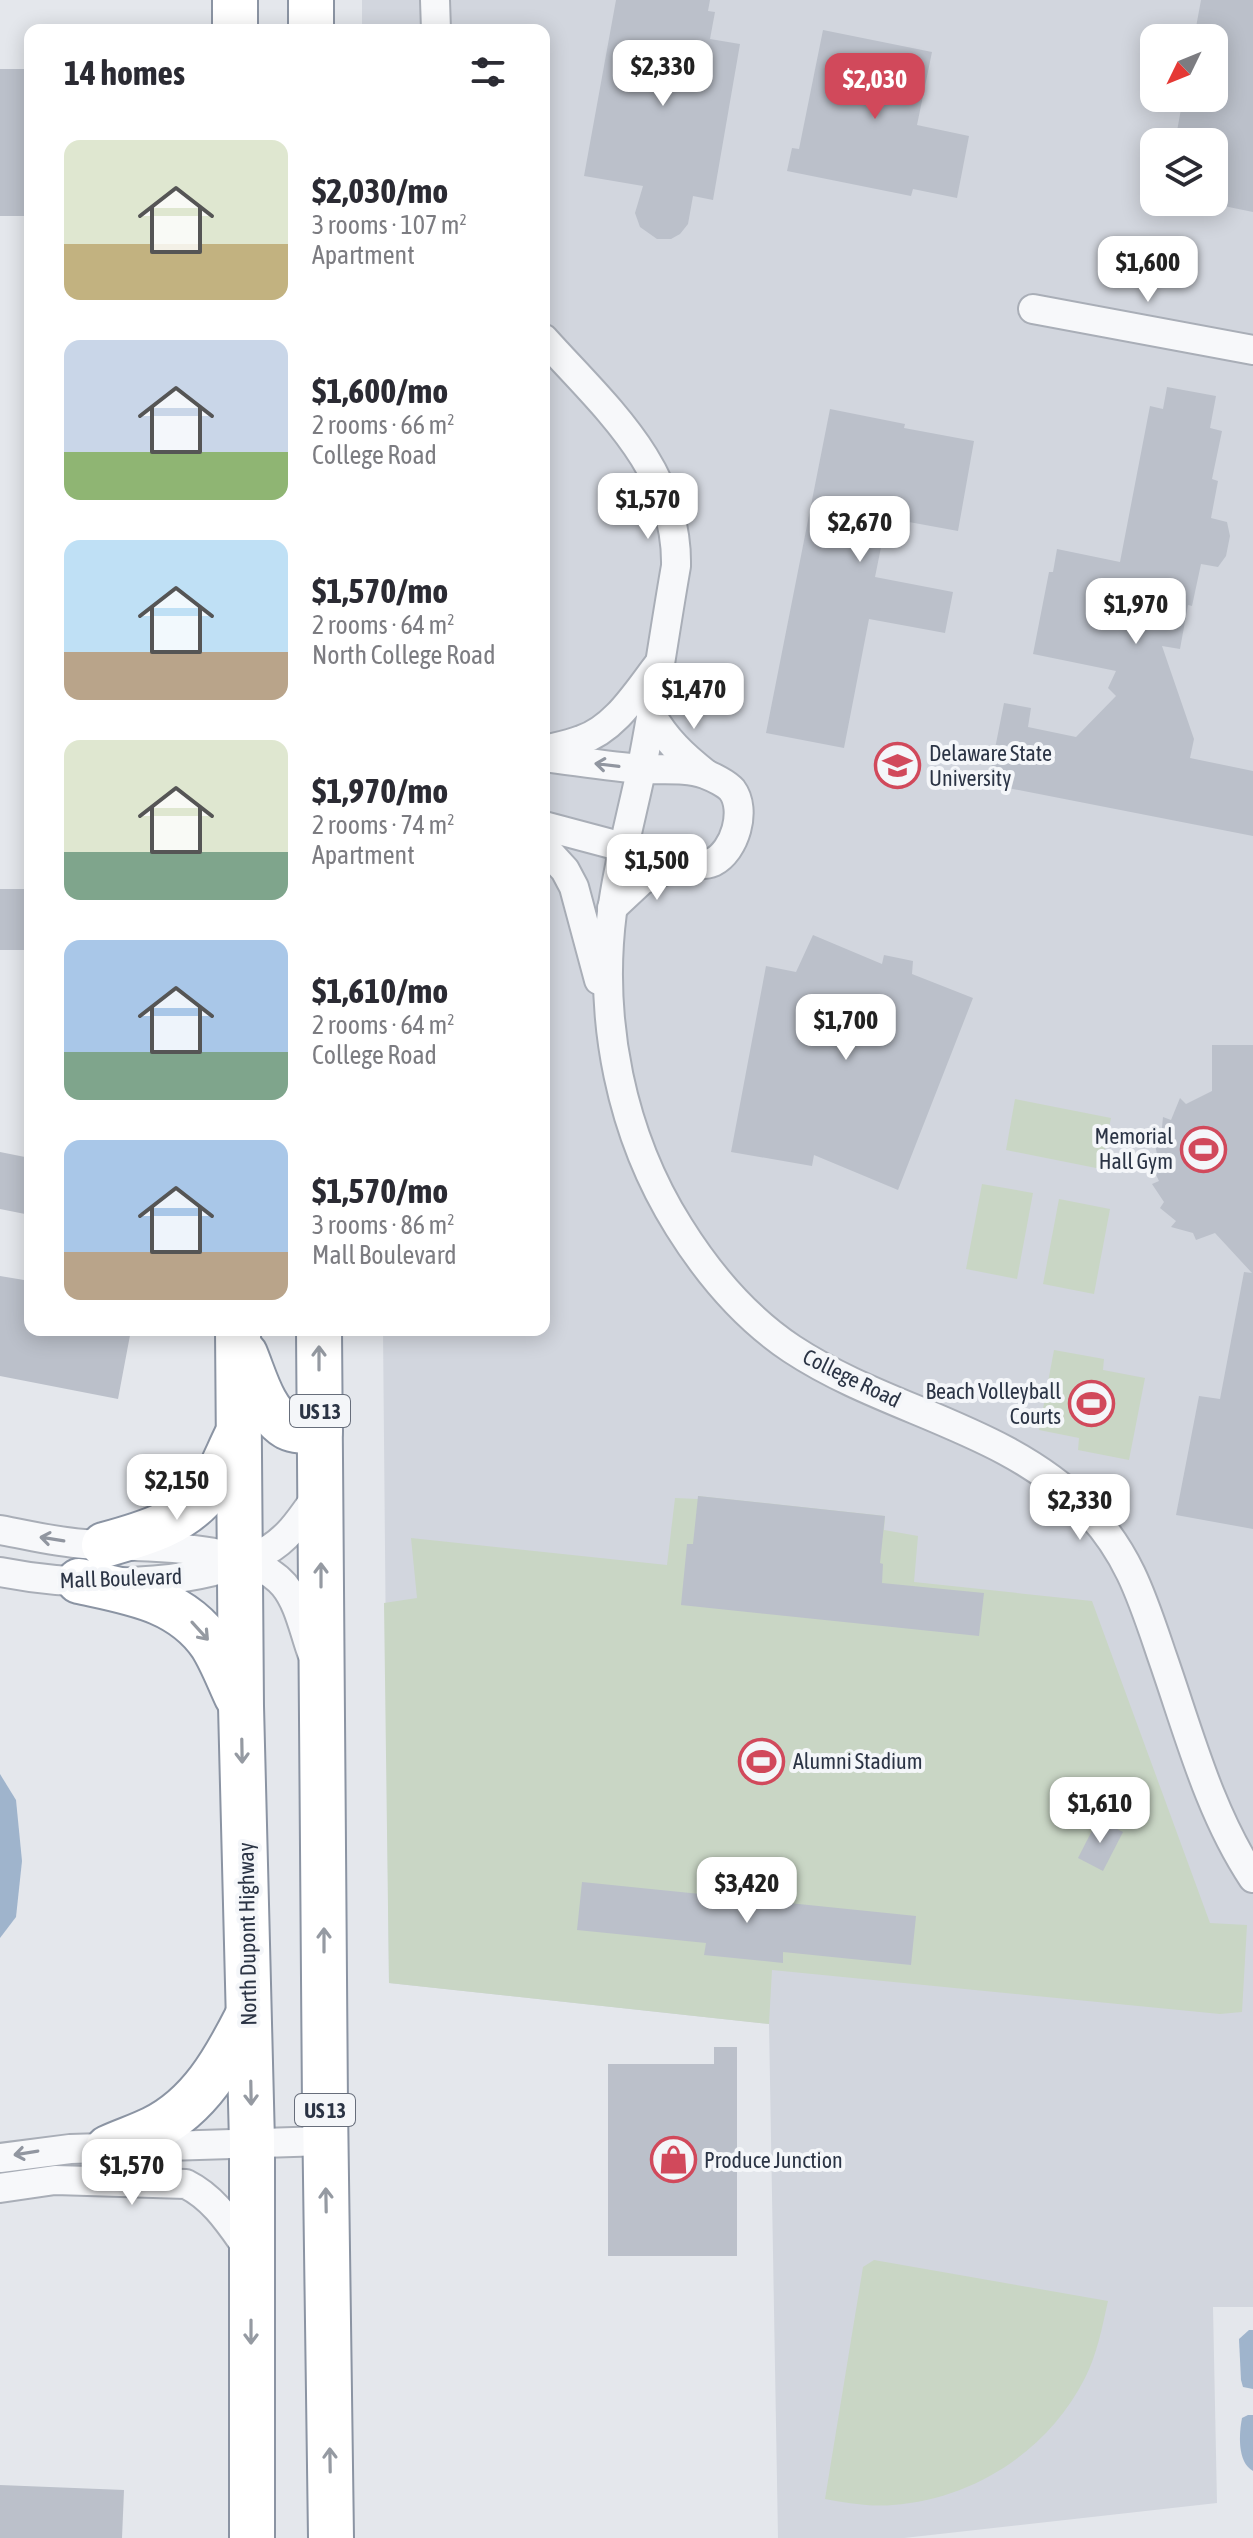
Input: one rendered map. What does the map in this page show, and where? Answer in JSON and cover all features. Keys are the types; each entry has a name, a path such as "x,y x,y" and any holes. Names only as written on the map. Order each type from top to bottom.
{"highway":[{"path":"235,0 235,24"},
{"path":"311,0 311,24"},
{"name":"North Dupont Highway","path":"238,1336 241,1706 252,2142 252,2538"},
{"path":"239,1336 266,1404 275,1416 298,1431 320,1431"},
{"name":"US 13","path":"319,1336 331,2538"},
{"path":"104,1545 149,1532 184,1514 211,1487 239,1431"},
{"path":"79,1581 147,1597 195,1624 213,1646 241,1706"},
{"path":"108,2148 156,2128 206,2086 221,2066 249,2015"}],"street":[{"path":"435,0 436,24"},
{"path":"1033,309 1253,350"},
{"path":"550,346 631,436 648,460 659,484 676,547 676,566 642,769 624,846"},
{"path":"550,748 583,740 602,729 659,664"},
{"path":"550,828 683,863 713,862 726,852 738,822 732,790 677,751 651,714"},
{"path":"550,758 707,774"},
{"name":"College Road","path":"624,846 612,908 608,1015 623,1093 636,1137 670,1214 695,1253 743,1311 775,1337 829,1371 987,1440 1041,1471 1085,1509 1113,1541 1136,1581 1216,1808 1239,1857 1253,1878"},
{"path":"550,854 565,870 574,887 608,1015"},
{"path":"612,908 642,880 683,863"},
{"name":"Mall Boulevard","path":"0,1572 79,1581 185,1578 267,1551 291,1531 320,1492"},
{"name":"Mall Boulevard","path":"0,1530 104,1545 199,1550 266,1570 285,1586 296,1607 322,1681"},
{"path":"0,2158 39,2151 325,2141"},
{"path":"0,2188 55,2180 186,2184 201,2191 221,2210 251,2254"}],"shaded area":[{"name":"Delaware State University","path":"362,0 1253,0 1253,2307 1213,2307 1217,2503 904,2538 778,2538 769,2024 389,1983 383,1336 550,1336 550,24 362,24"}],"green space":[{"path":"1015,1099 1111,1118 1101,1169 1006,1150"},
{"path":"982,1184 1033,1193 1017,1279 966,1269"},
{"path":"1059,1199 1110,1209 1094,1294 1043,1284"},
{"name":"Beach Volleyball Courts","path":"1054,1350 1104,1359 1103,1370 1145,1378 1129,1460 1078,1450 1079,1438 1039,1430"},
{"path":"698,1496 885,1516 884,1530 918,1536 914,1582 1092,1601 1210,1923 1247,1925 1242,2012 1220,2014 772,1970 769,2024 389,1983 384,1603 417,1598 411,1538 667,1565 675,1498 698,1499"},
{"path":"874,2260 1108,2301 1099,2341 1085,2378 1051,2428 1006,2467 952,2493 923,2501 876,2505 825,2499 863,2267"}],"water":[{"path":"0,1774 16,1800 22,1861 16,1917 0,1938"},
{"path":"1253,2330 1253,2389 1243,2387 1241,2380 1239,2339"},
{"path":"1253,2415 1253,2471 1244,2461 1240,2447 1242,2418"}],"building":[{"path":"616,0 710,0 708,11 715,12 710,39 740,44 713,200 693,196 688,224 671,239 657,239 640,227 635,213 643,186 584,176"},
{"path":"1201,0 1253,0 1253,212 1228,207 1228,128 1178,128 1180,112 1228,112 1228,24 1197,24"},
{"path":"823,30 932,52 917,125 969,136 957,198 913,189 911,196 787,171 792,148 799,149"},
{"path":"0,69 24,69 24,216 0,216"},
{"path":"1167,387 1216,396 1210,428 1222,431 1212,479 1218,481 1211,518 1227,522 1230,536 1226,556 1218,567 1201,564 1192,606 1188,605 1180,649 1162,646 1194,739 1190,758 1253,771 1253,836 988,784 1004,703 1031,708 1028,727 1076,737 1116,696 1108,688 1116,671 1033,654 1049,572 1053,572 1057,549 1120,562 1150,406 1163,409"},
{"path":"830,409 905,424 904,428 974,441 958,531 887,518 875,577 953,592 945,633 869,619 844,748 766,733"},
{"path":"0,889 24,889 24,950 0,950"},
{"path":"813,935 882,964 884,955 913,961 912,974 973,998 898,1190 814,1155 812,1166 731,1152 766,966 796,972"},
{"path":"1212,1045 1253,1045 1253,1529 1176,1515 1199,1396 1220,1399 1244,1272 1252,1273 1215,1233 1196,1240 1193,1233 1171,1227 1176,1221 1160,1208 1164,1202 1152,1184 1159,1181 1150,1162 1158,1160 1154,1138 1161,1138 1163,1117 1171,1120 1180,1098 1186,1104 1212,1091"},
{"path":"0,1152 24,1157 24,1214 0,1209"},
{"path":"0,1276 24,1280 24,1336 130,1336 118,1399 0,1376"},
{"path":"698,1496 885,1516 880,1563 883,1564 882,1583 984,1593 979,1636 681,1605 687,1544 693,1544"},
{"path":"1098,1819 1123,1832 1103,1871 1078,1858"},
{"path":"582,1882 916,1916 911,1965 783,1952 783,1963 704,1955 706,1943 577,1930"},
{"name":"Produce Junction","path":"714,2047 737,2047 737,2256 608,2256 608,2064 714,2064"},
{"path":"0,2485 124,2490 122,2538 0,2538"}],"place":[{"name":"Delaware State University","path":"898,766"},
{"name":"Memorial Hall Gym","path":"1204,1149"},
{"name":"Beach Volleyball Courts","path":"1092,1404"},
{"name":"Alumni Stadium","path":"762,1761"},
{"name":"Produce Junction","path":"673,2160"}]}
